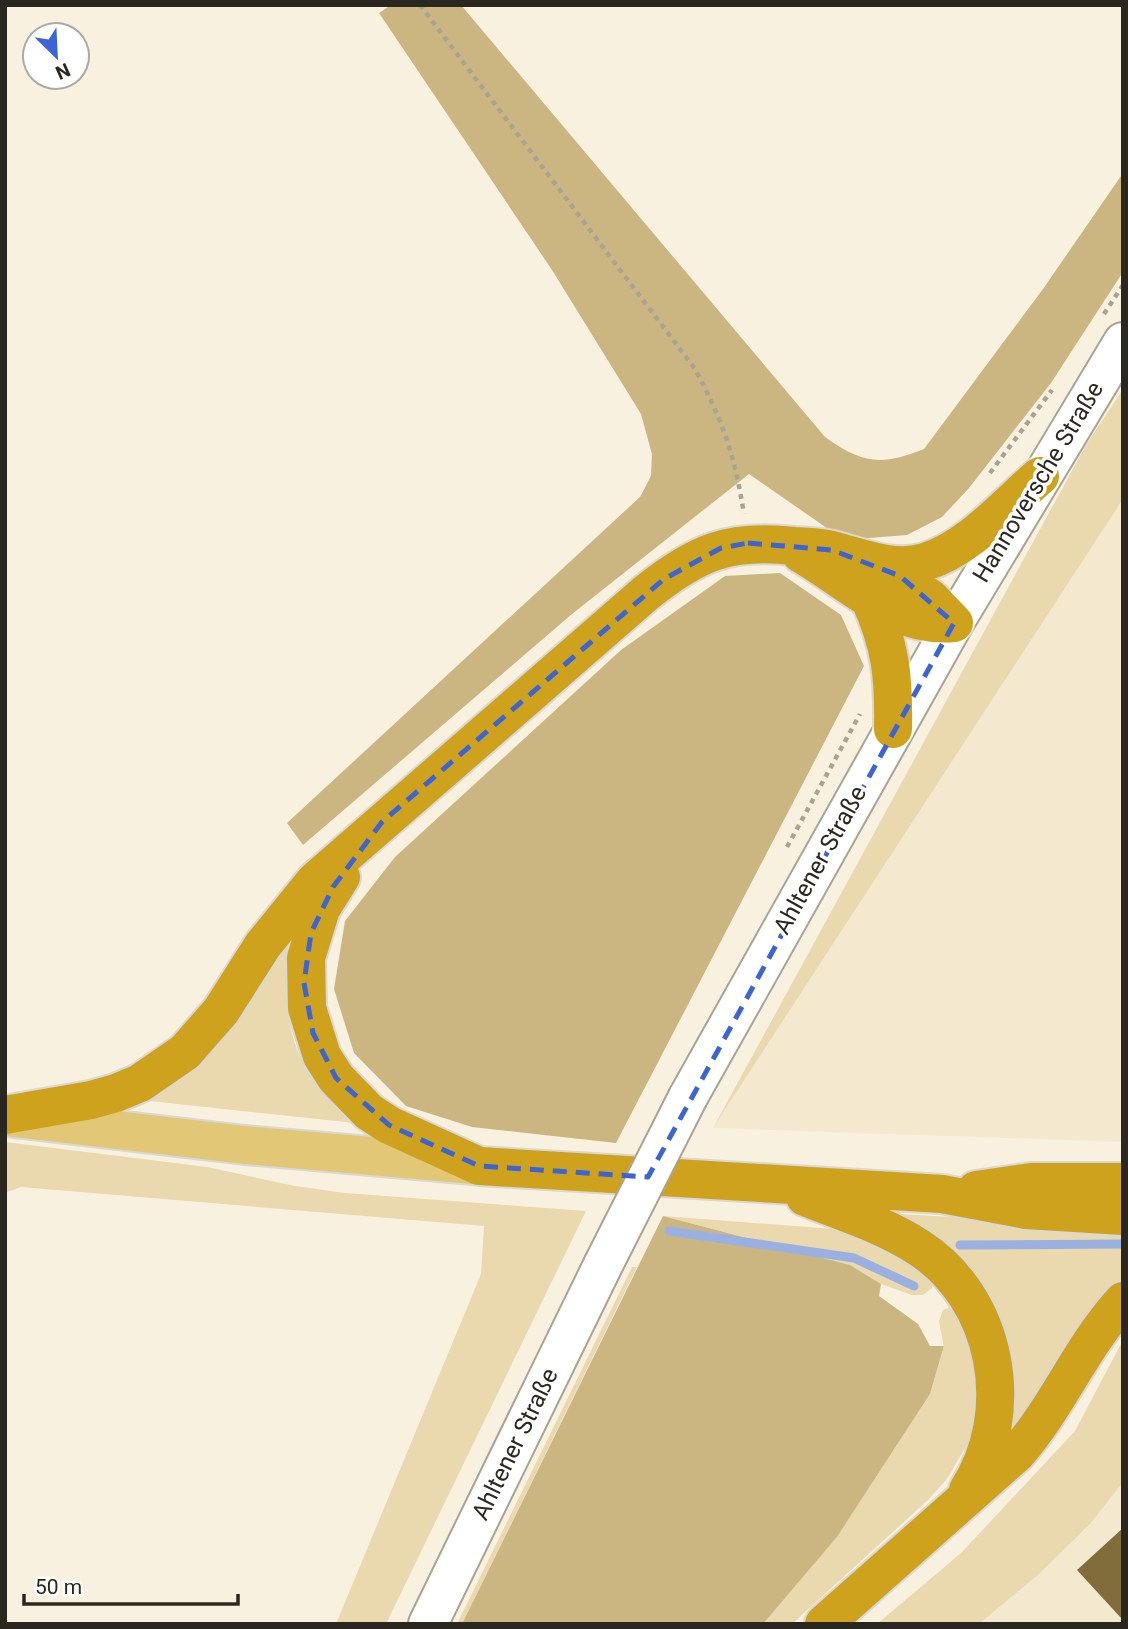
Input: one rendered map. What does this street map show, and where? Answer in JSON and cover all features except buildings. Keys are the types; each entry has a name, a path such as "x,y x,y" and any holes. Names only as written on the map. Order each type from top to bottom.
{"highway":[{"path":"871,580 939,557 981,527 1040,476"},
{"path":"5,1116 91,1101 140,1083 163,1069 204,1032 262,945 298,901 344,853 664,579 711,553 766,544 832,550 871,580 930,597 954,623"},
{"path":"871,580 889,646 894,681 893,729"},
{"path":"382,822 333,887 312,933 304,983 313,1033 336,1078 369,1112 389,1125 479,1166 942,1194 1026,1210 1123,1216"},
{"path":"942,1194 1031,1182 1123,1182"},
{"path":"777,1185 897,1234 920,1248 960,1287 975,1310 993,1359 996,1409 985,1458 961,1502"},
{"path":"824,1624 990,1479 1031,1437 1094,1338 1123,1301"}],"main road":[{"name":"Hannoversche Straße","path":"954,623 1123,342"},
{"name":"Ahltener Straße","path":"428,1624 688,1097 954,623"},
{"path":"5,1116 245,1144 479,1166"}],"path":[{"path":"420,5 695,369 721,418 766,544"}],"highlighted area":[{"path":"748,543 832,550 900,576 954,623 648,1177 479,1166 389,1125 336,1078 313,1033 304,983 311,933 333,887 382,822 664,579 721,548"}],"shaded area":[{"path":"391,5 461,5 825,437 850,453 873,460 884,460 924,449 1043,289 1123,173 1123,272 1051,383 969,488 942,517 907,535 844,540 749,474 572,614 303,845 287,823 640,497 651,476 652,454 641,414 552,270 379,13"},
{"path":"1123,389 1123,499 713,1128 1086,445"},
{"path":"1123,499 1123,1142 713,1128 1061,594"},
{"path":"780,573 841,615 864,666 616,1143 472,1127 406,1106 354,1053 334,989 345,921 395,857 621,650 725,576"},
{"path":"297,917 287,983 290,1025 296,1046 305,1066 323,1091 364,1124 141,1100 170,1085 194,1067 215,1046 251,998"},
{"path":"5,1142 207,1167 295,1186 345,1193 586,1211 386,1624 336,1624 481,1274 484,1226 21,1187 5,1193"},
{"path":"897,1214 1123,1226 1123,1283 1008,1452 1010,1388"},
{"path":"663,1216 834,1229 867,1235 932,1280 932,1288 923,1295 912,1295 881,1284 850,1265"},
{"path":"663,1216 850,1265 881,1284 879,1296 918,1324 930,1346 944,1346 930,1394 837,1537 763,1624 462,1624"},
{"path":"632,1267 637,1267 462,1624 457,1624"},
{"path":"951,1307 961,1313 968,1324 978,1401 969,1441 947,1479 928,1500 792,1624 763,1624 837,1537 930,1394 944,1347 939,1321 943,1310"},
{"path":"1123,1340 1123,1482 1090,1524 1039,1574 979,1624 877,1624 961,1553 1075,1431"},
{"path":"1123,1482 1123,1624 979,1624 1039,1574 1090,1524"}],"waterway":[{"path":"669,1231 854,1258 914,1286"},
{"path":"960,1245 1123,1244"}]}
